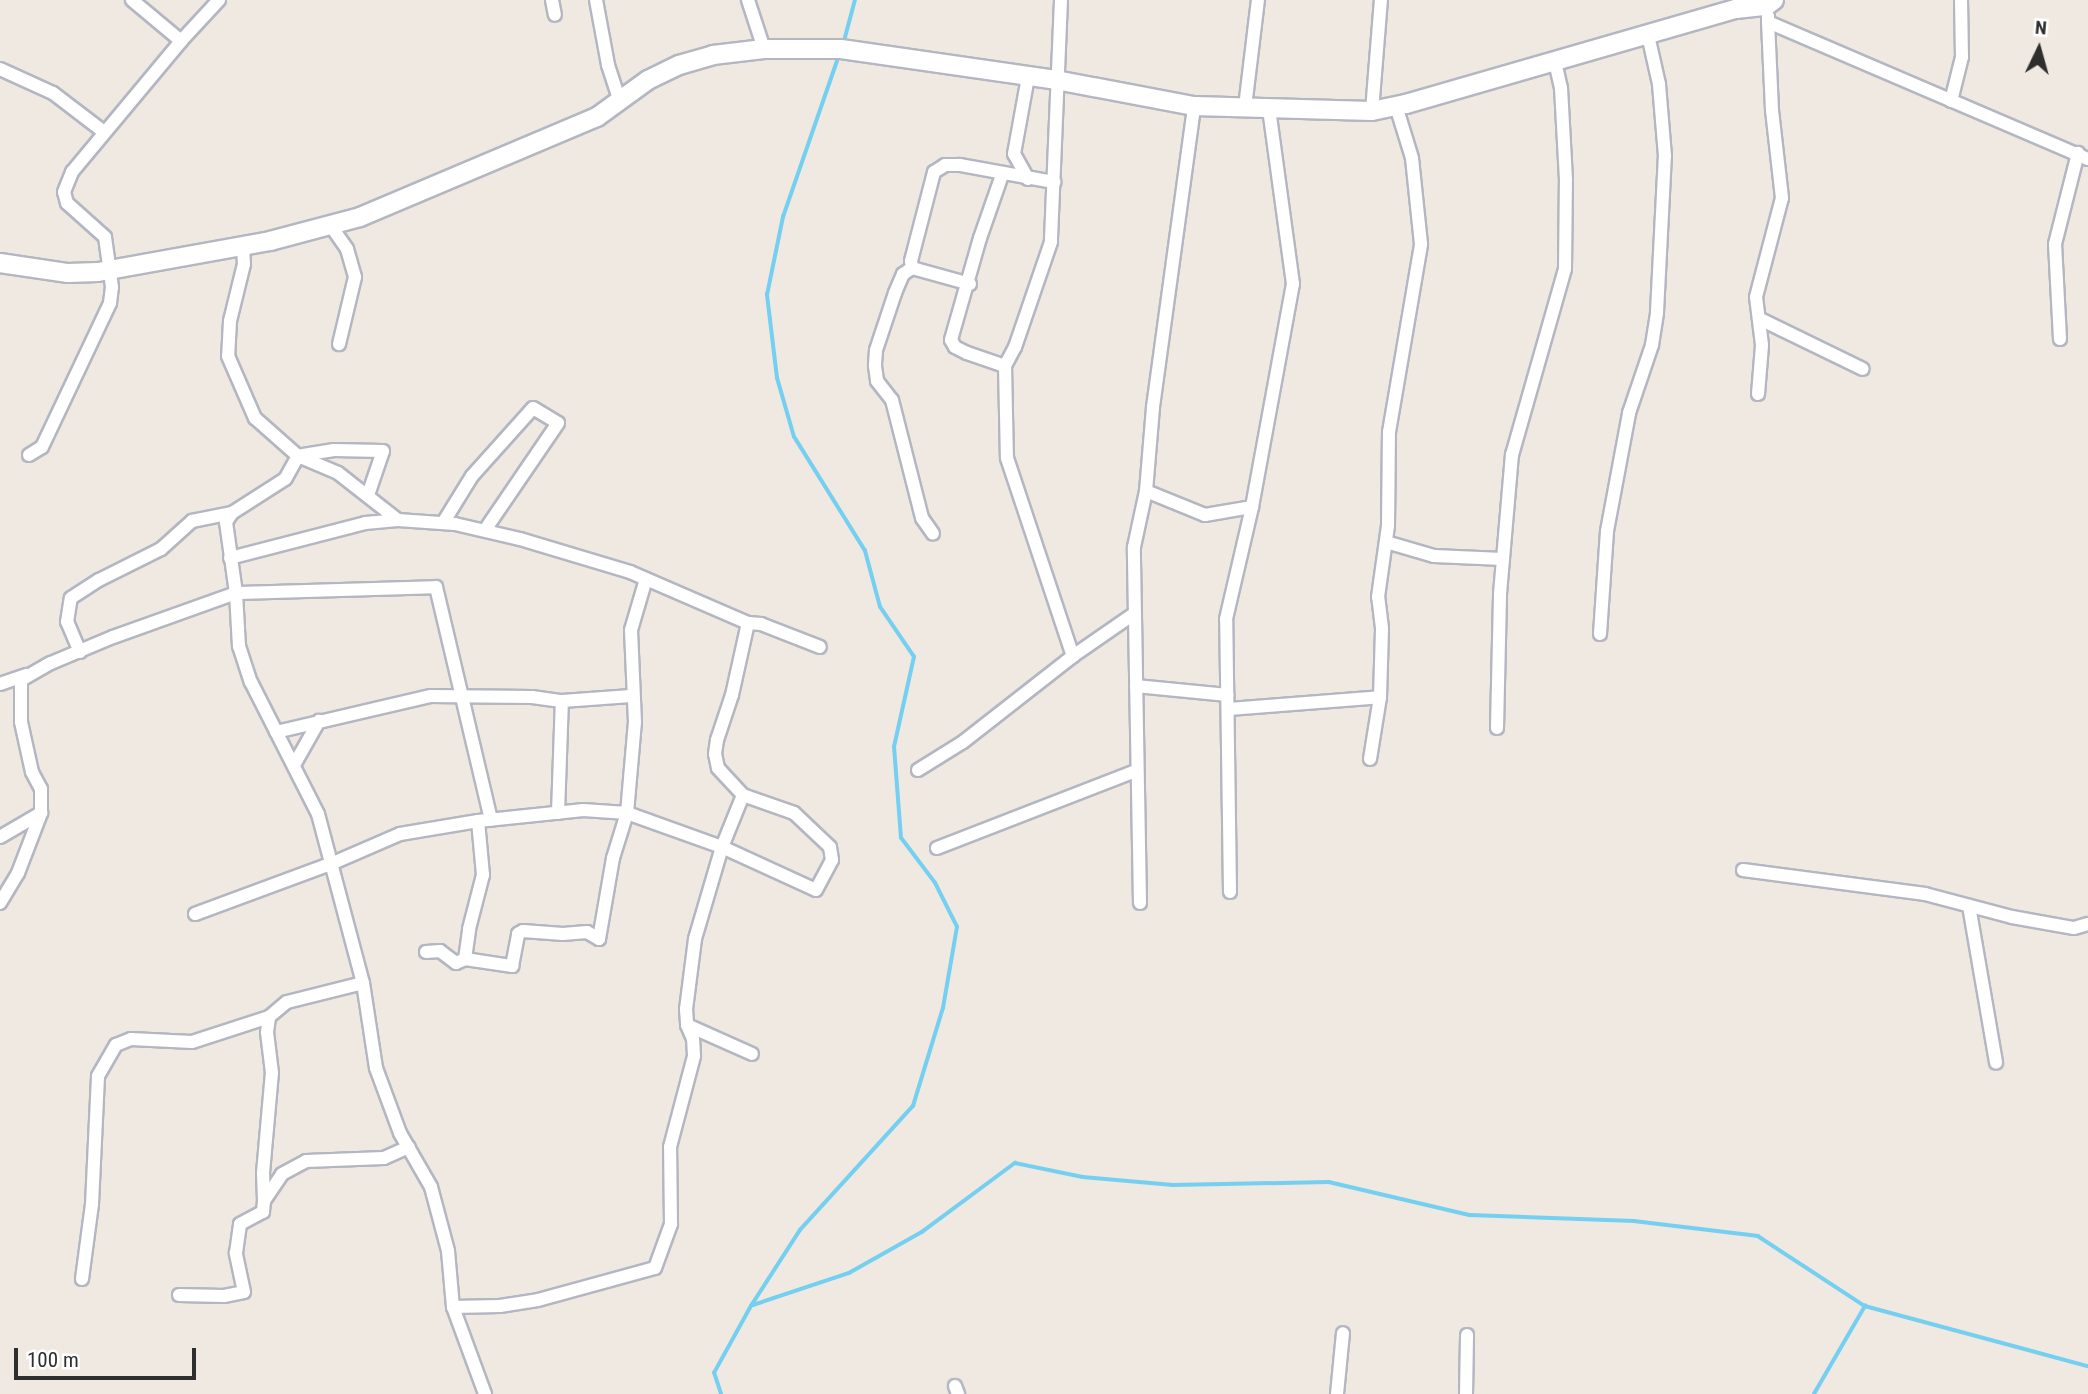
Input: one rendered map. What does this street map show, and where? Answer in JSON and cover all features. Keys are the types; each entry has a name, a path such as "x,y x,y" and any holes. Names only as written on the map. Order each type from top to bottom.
{"street":[{"path":"132,0 181,41"},
{"path":"29,455 42,447 99,324 107,313 112,287 105,237 66,203 64,192 72,172 181,41 219,0"},
{"path":"552,0 555,15"},
{"path":"596,0 608,65 620,102"},
{"path":"748,0 764,49"},
{"path":"1061,0 1051,242 1015,348 1005,366 1007,458 1073,656"},
{"path":"1245,107 1258,0"},
{"path":"1371,111 1381,0"},
{"path":"1951,101 1962,57 1961,0"},
{"path":"0,263 68,273 110,270 243,247 360,218 597,117 648,80 679,65 713,55 764,49 841,49 1056,80 1194,106 1371,111 1648,35 1736,4 1769,9 1951,101 2083,156 2056,244 2060,340"},
{"path":"1758,394 1762,345 1756,297 1782,198 1772,110 1769,9"},
{"path":"1600,634 1607,531 1629,413 1653,345 1657,312 1665,156 1658,83 1648,35"},
{"path":"1497,728 1503,559 1512,455 1565,269 1566,180 1561,88 1555,62"},
{"path":"0,69 53,93 104,132"},
{"path":"1028,77 1014,154 1028,179"},
{"path":"1140,903 1136,771 1135,547 1146,491 1153,407 1194,106"},
{"path":"1370,758 1380,697 1382,628 1379,588 1386,542 1389,432 1421,244 1412,158 1396,106"},
{"path":"1230,892 1226,619 1252,507 1293,285 1269,109"},
{"path":"912,268 911,261 934,172 945,165 960,165 1002,175 1054,182"},
{"path":"1002,175 980,238 970,284 951,340 955,347 967,353 1005,366"},
{"path":"331,226 347,249 355,277 339,344"},
{"path":"243,247 244,264 228,329 228,356 255,418 299,456 338,473 398,520"},
{"path":"933,534 919,510 913,473 892,400 877,381 876,350 903,274 912,268 970,284"},
{"path":"1760,319 1863,369"},
{"path":"443,523 472,476 533,408 558,423 485,530"},
{"path":"80,652 67,622 71,598 99,580 161,549 170,538 192,521 232,513 285,479 299,456 334,450 383,451 368,495"},
{"path":"1146,491 1205,515 1252,507"},
{"path":"376,522 383,506"},
{"path":"232,513 226,522 236,593 239,646 246,669 318,814 363,983 376,1068 400,1133 426,1176 442,1223 451,1271 453,1307 485,1394"},
{"path":"230,558 323,532 376,522 398,520 443,523 520,538 646,579 748,623 761,624 820,647"},
{"path":"1386,542 1434,556 1503,559"},
{"path":"426,952 440,951 456,963 465,958 512,966 518,933 523,931 563,934 587,932 599,939 613,858 627,813 635,722 631,696 631,630 646,579"},
{"path":"0,684 137,627 236,593 436,587 484,820 483,875 469,929 465,958"},
{"path":"918,770 963,742 1073,656 1135,613"},
{"path":"195,914 333,863 400,834 484,820 583,810 627,813 722,847 816,890 832,860 830,847 794,813 743,795 724,777 715,754 748,623"},
{"path":"0,903 18,873 41,813 41,789 32,772 21,722 19,692 21,680 26,675"},
{"path":"1136,686 1228,695"},
{"path":"276,732 319,721 337,720 371,708 431,696 532,696 562,701 631,696"},
{"path":"1229,709 1380,697"},
{"path":"558,813 562,701"},
{"path":"294,765 319,721"},
{"path":"937,848 1136,771"},
{"path":"453,1307 500,1306 538,1300 654,1268 671,1224 670,1147 694,1056 693,1039 687,1025 695,939 722,847 743,795"},
{"path":"0,837 41,813"},
{"path":"1743,870 1925,894 2074,928 2088,925"},
{"path":"1969,906 1996,1063"},
{"path":"82,1279 92,1204 98,1076 116,1045 131,1039 192,1042 269,1017 287,1002 363,983"},
{"path":"179,1295 224,1296 244,1292 236,1253 240,1224 263,1212 264,1201 263,1172 272,1073 269,1017"},
{"path":"687,1025 752,1054"},
{"path":"264,1201 282,1174 306,1161 384,1158 410,1147"},
{"path":"1337,1394 1343,1333"},
{"path":"1466,1394 1467,1335"}],"waterway":[{"path":"843,45 855,0"},
{"path":"721,1394 714,1373 751,1306 800,1230 913,1106 943,1008 957,927 935,883 901,838 894,747 914,657 880,607 865,551 794,437 777,378 767,295 783,217 839,55"},
{"path":"753,1305 849,1273 922,1232 1015,1163 1083,1177 1173,1185 1329,1182 1470,1215 1634,1221 1758,1236 1865,1306 2088,1366"},
{"path":"1814,1394 1865,1306"}]}
